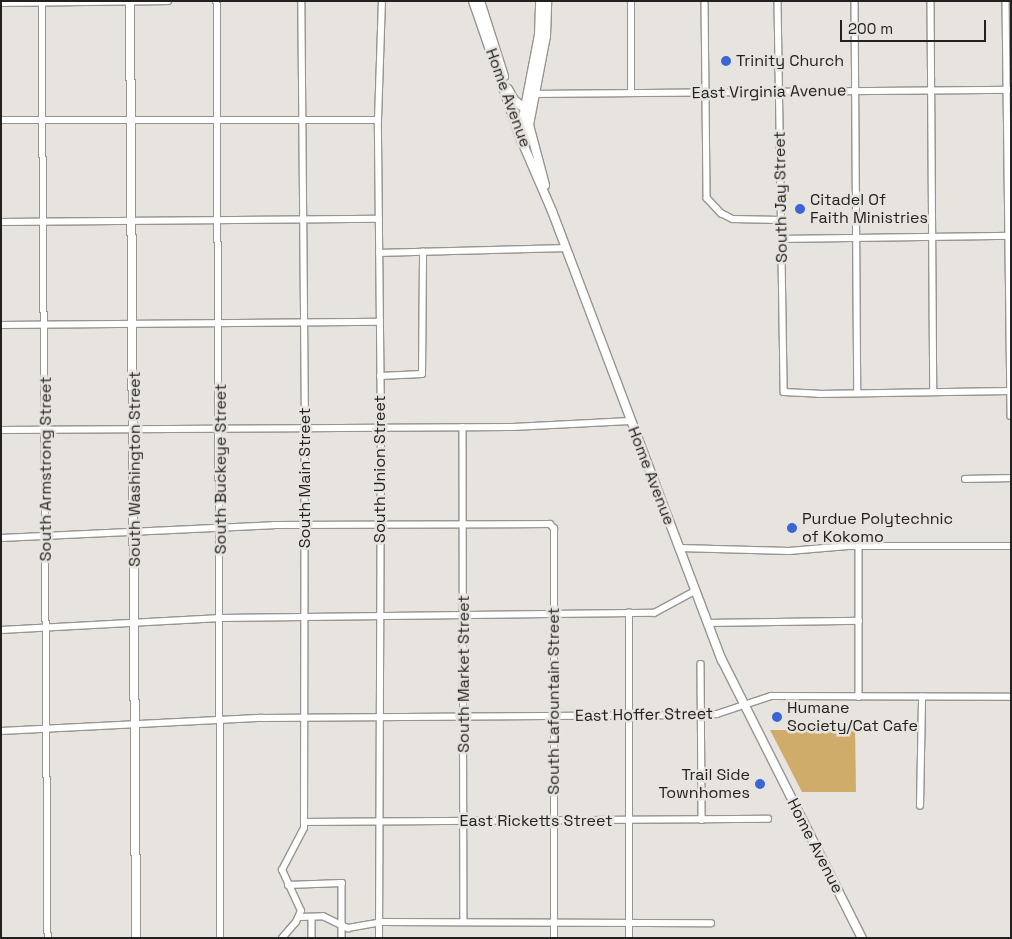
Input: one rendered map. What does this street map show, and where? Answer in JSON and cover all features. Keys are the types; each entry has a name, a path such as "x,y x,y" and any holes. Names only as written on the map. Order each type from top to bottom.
{"main road":[{"name":"Home Avenue","path":"473,1 529,155 708,623 744,706 862,938"},
{"name":"Home Avenue","path":"480,1 511,96 528,110"},
{"path":"529,155 523,127 531,94 540,35 540,1"},
{"path":"531,94 546,36 547,1"},
{"name":"South Washington Street","path":"130,2 136,623 136,938"},
{"path":"528,110 530,138 552,211"}],"street":[{"path":"1,3 168,1"},
{"name":"South Buckeye Street","path":"217,1 221,428 221,938"},
{"name":"South Main Street","path":"300,1 305,427 304,822 300,840 286,858 282,870 288,885 300,903 300,917"},
{"name":"South Union Street","path":"379,938 381,426 378,120 382,1"},
{"path":"631,1 632,93"},
{"path":"705,1 706,190 709,202 733,219 781,220"},
{"name":"South Jay Street","path":"778,1 784,392 858,393"},
{"path":"855,1 858,393 1010,391"},
{"path":"931,1 934,392"},
{"path":"1006,1 1009,90 1011,416"},
{"name":"South Armstrong Street","path":"42,2 47,536 48,938"},
{"name":"East Virginia Avenue","path":"531,94 1009,90"},
{"path":"1,120 378,120"},
{"path":"1,222 379,219"},
{"path":"782,239 1009,236"},
{"path":"379,253 565,248"},
{"path":"380,376 422,374 423,252"},
{"path":"1,325 380,322"},
{"path":"1,430 381,426 463,427 630,421"},
{"name":"South Market Street","path":"463,427 465,524 464,921"},
{"path":"965,479 1011,478"},
{"name":"South Lafountain Street","path":"465,524 546,522 552,526 554,614 554,938"},
{"path":"1,538 304,524 465,524"},
{"path":"679,548 789,551 859,546 1011,546"},
{"path":"859,546 859,697"},
{"path":"1,630 221,618 654,613 695,591"},
{"path":"629,613 629,938"},
{"path":"708,623 859,621"},
{"path":"701,664 702,820"},
{"name":"East Hoffer Street","path":"1,730 221,719 702,715 744,706 771,696 1011,696"},
{"path":"920,806 922,697"},
{"name":"East Ricketts Street","path":"304,822 768,819"},
{"path":"288,885 342,883 342,938"},
{"path":"282,938 300,917 323,916 342,925 355,928 379,924 464,921 711,922"},
{"path":"312,917 312,938"}],"shaded area":[{"path":"855,725 856,792 802,792 770,730 789,730 789,726"}],"place":[{"name":"Trinity Church","path":"726,61"},
{"name":"Citadel Of Faith Ministries","path":"800,209"},
{"name":"Purdue Polytechnic of Kokomo","path":"792,528"},
{"name":"Humane Society/Cat Cafe","path":"777,717"},
{"name":"Trail Side Townhomes","path":"760,784"}]}
